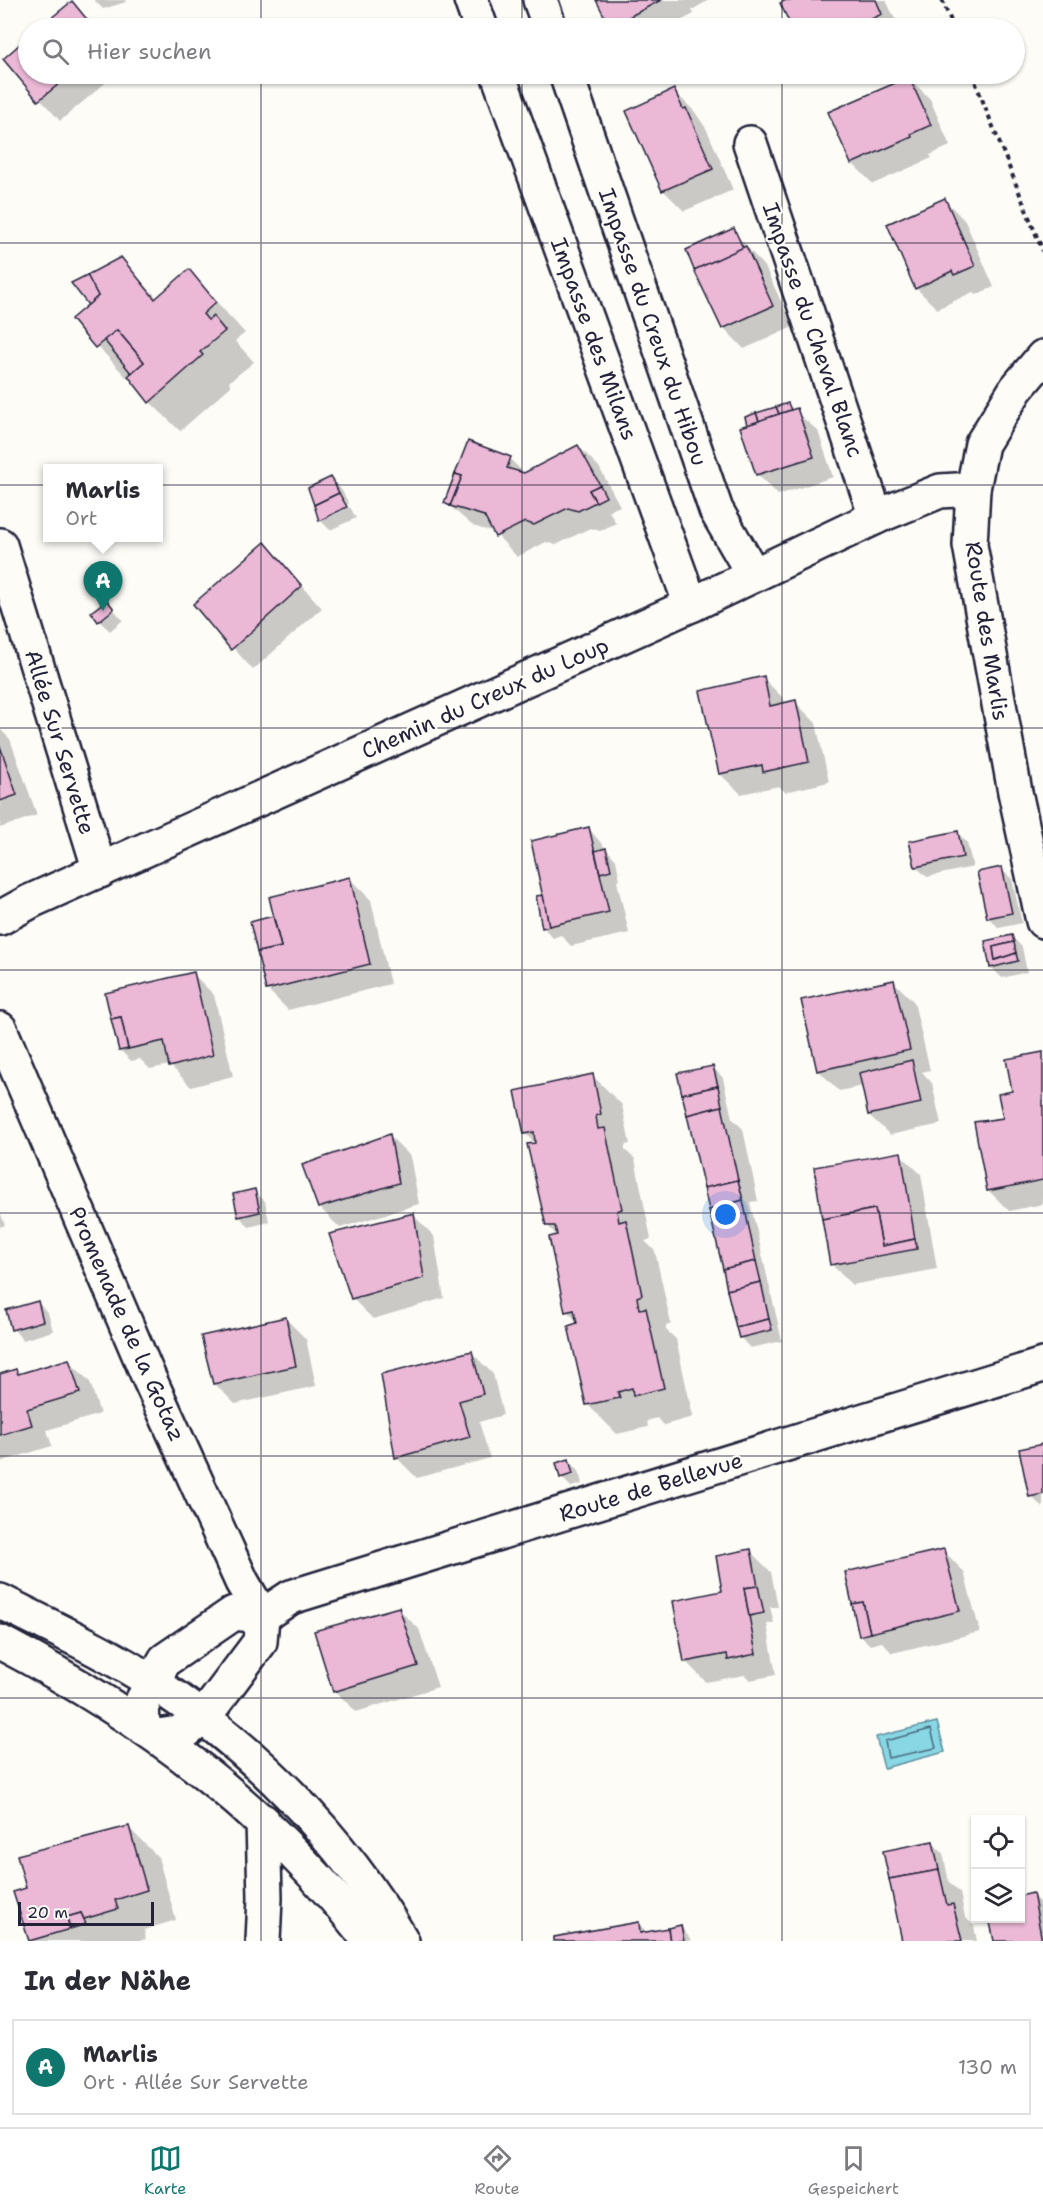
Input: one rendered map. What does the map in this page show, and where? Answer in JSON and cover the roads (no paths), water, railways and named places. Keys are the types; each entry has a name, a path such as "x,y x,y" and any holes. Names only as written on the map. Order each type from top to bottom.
{"street":[{"path":"471,0 477,18"},
{"path":"540,0 546,18"},
{"name":"Impasse des Milans","path":"502,84 691,605"},
{"name":"Impasse du Creux du Hibou","path":"569,84 716,510 753,574"},
{"name":"Impasse du Cheval Blanc","path":"750,143 876,518"},
{"name":"Route des Marlis","path":"1043,357 1016,389 982,444 973,489 970,545 1015,792 1043,921"},
{"name":"Chemin du Creux du Loup","path":"0,918 100,870 691,605 876,518 940,491 973,489"},
{"name":"Allée Sur Servette","path":"0,545 100,870"},
{"name":"Promenade de la Gotaz","path":"0,1029 154,1389 242,1582 262,1616"},
{"name":"Route de Bellevue","path":"262,1616 291,1597 1043,1365"},
{"path":"0,1600 151,1681 234,1742 306,1814 370,1891 402,1941"},
{"path":"234,1613 262,1616 260,1642 203,1718 185,1732 150,1731 142,1701 151,1681 171,1654 234,1613"},
{"path":"0,1642 70,1681 150,1731 221,1783 263,1821 323,1884 370,1941"},
{"path":"263,1821 265,1898 263,1941"}],"water":[{"path":"937,1722 945,1752 884,1768 876,1737"}],"place":[{"name":"Marlis","path":"103,611"}]}
